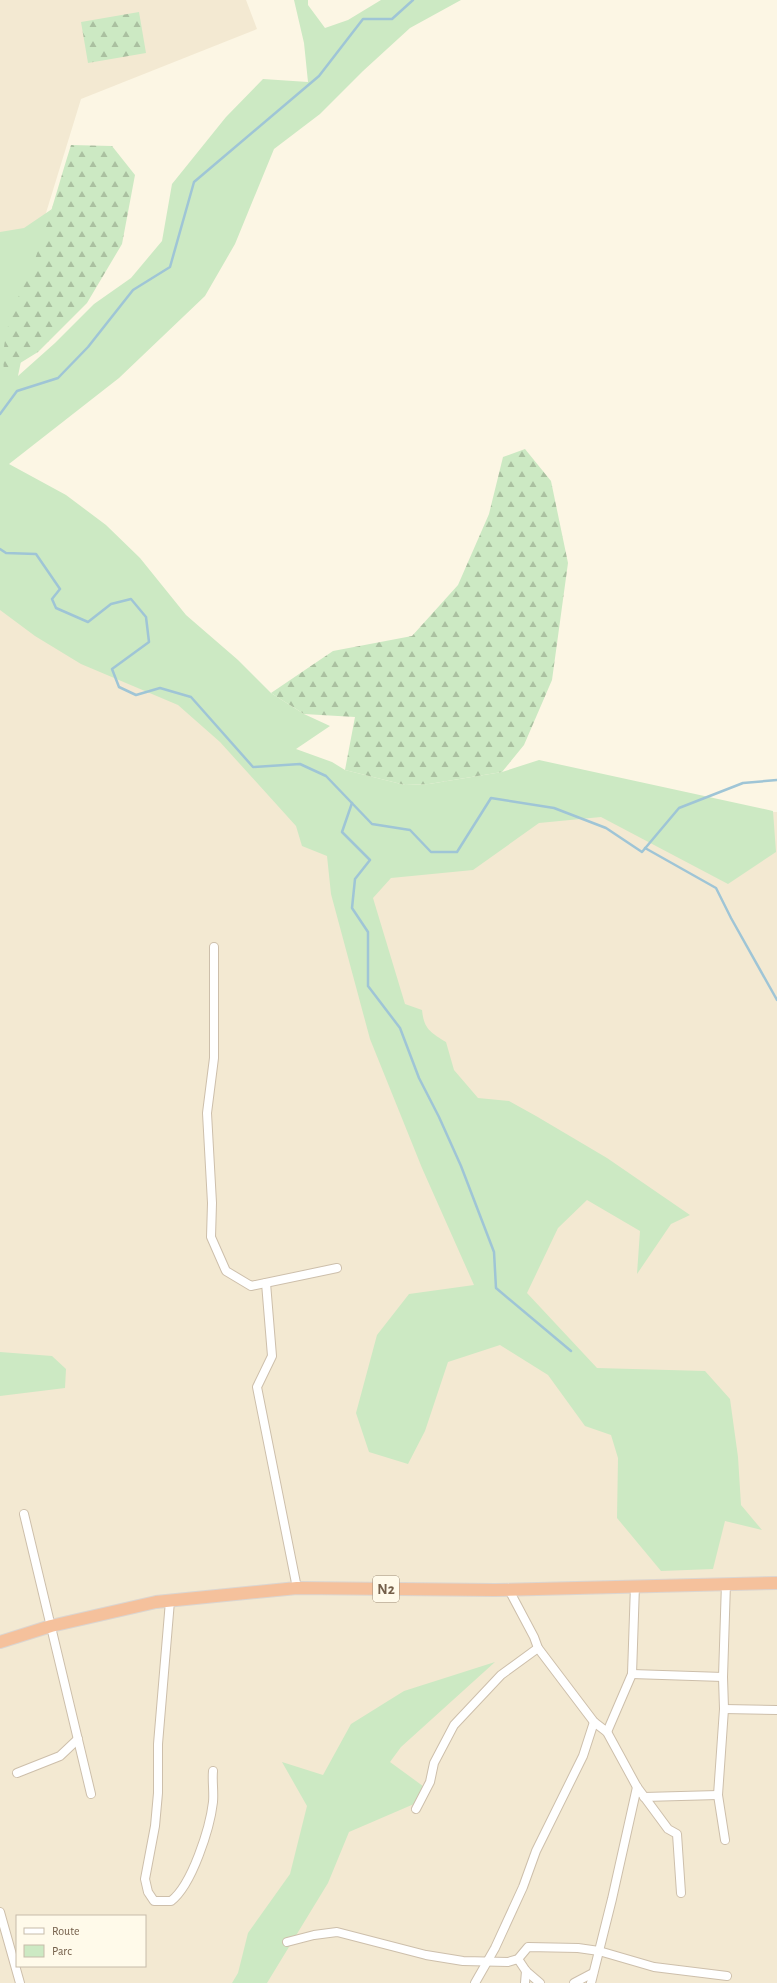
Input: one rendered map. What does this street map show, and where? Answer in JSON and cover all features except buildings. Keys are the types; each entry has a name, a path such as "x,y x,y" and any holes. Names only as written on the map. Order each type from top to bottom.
{"highway":[{"name":"N2","path":"0,1642 51,1626 156,1602 297,1588 508,1588 777,1583"}],"street":[{"path":"214,947 214,1058 207,1113 212,1203 212,1237 226,1271 251,1286 337,1268"},
{"path":"266,1283 272,1356 257,1388 297,1588"},
{"path":"24,1514 91,1794"},
{"path":"725,1840 718,1795 724,1710 723,1677 726,1583"},
{"path":"607,1732 632,1674 635,1585"},
{"path":"508,1588 534,1636 538,1648 594,1722 607,1732 637,1787 668,1829 677,1834 682,1893"},
{"path":"170,1601 158,1744 158,1794 155,1826 145,1879 148,1892 154,1901 171,1901 183,1889 209,1824 213,1800 213,1771"},
{"path":"416,1809 430,1782 434,1763 454,1725 501,1674 538,1648"},
{"path":"632,1674 723,1677"},
{"path":"724,1710 777,1710"},
{"path":"475,1983 495,1948 523,1887 536,1851 583,1756 594,1722"},
{"path":"17,1772 60,1756 78,1739"},
{"path":"591,1983 637,1787"},
{"path":"644,1797 718,1795"},
{"path":"0,1912 20,1983"},
{"path":"287,1942 314,1935 337,1932 426,1955 463,1961 508,1962 518,1959 528,1947 532,1946 578,1948 599,1951 654,1967 727,1976"},
{"path":"518,1959 526,1971 540,1983"},
{"path":"525,1983 526,1971"},
{"path":"574,1983 593,1973"}],"shaded area":[{"path":"0,0 246,0 257,29 81,99 34,252 0,308"},
{"path":"0,590 203,697 340,856 497,818 777,812 777,1983 0,1983"}],"green space":[{"path":"294,0 308,0 308,5 325,28 348,20 381,0 461,0 410,28 363,71 320,114 274,149 235,244 205,296 119,378 9,464 66,495 106,525 140,558 186,615 238,660 271,693 304,714 330,726 296,749 332,762 345,770 405,785 429,784 502,772 539,760 773,811 776,852 728,884 601,817 539,823 473,870 391,878 373,898 405,1004 422,1010 426,1026 446,1042 454,1070 478,1098 509,1101 607,1158 690,1215 671,1224 637,1274 640,1231 587,1200 558,1228 527,1293 597,1368 705,1371 730,1399 738,1457 741,1505 762,1530 725,1521 713,1569 661,1571 617,1518 618,1458 611,1435 585,1426 548,1375 500,1345 448,1362 425,1431 408,1464 369,1452 356,1413 377,1335 409,1294 474,1285 422,1168 370,1039 331,894 327,856 302,846 296,826 220,742 178,705 81,664 35,636 0,610 0,232 24,228 52,209 18,376 55,343 94,304 131,278 162,241 172,184 226,117 263,79 308,82 304,43"},
{"path":"139,12 146,53 88,63 81,22"},
{"path":"71,145 112,146 135,175 122,244 87,303 38,352 4,373 5,341 12,313 40,245"},
{"path":"525,449 551,481 568,563 552,680 524,745 502,772 429,784 405,785 345,770 355,717 304,714 271,693 333,651 412,636 458,585 489,514 503,457"},
{"path":"0,1352 52,1356 66,1369 65,1388 0,1396"},
{"path":"495,1662 401,1747 390,1762 427,1789 414,1804 349,1832 328,1883 267,1983 232,1983 238,1973 248,1933 290,1874 307,1806 282,1762 323,1775 351,1724 404,1691"}],"waterway":[{"path":"0,414 17,391 58,378 88,347 133,290 170,267 194,182 319,76 363,19 392,19 413,0"},
{"path":"0,549 6,553 36,554 60,589 52,599 56,608 88,622 111,604 131,599 146,617 149,642 112,669 119,687 136,695 160,688 191,697 253,767 300,764 326,776 372,824 410,830 431,852 457,852 491,798 554,808 606,828 642,852 679,808 743,783 777,780"},
{"path":"352,803 342,832 370,860 355,879 352,908 368,932 368,986 400,1028 419,1078 439,1117 461,1166 494,1252 496,1288 571,1351"},
{"path":"645,848 716,888 777,1000"}]}
